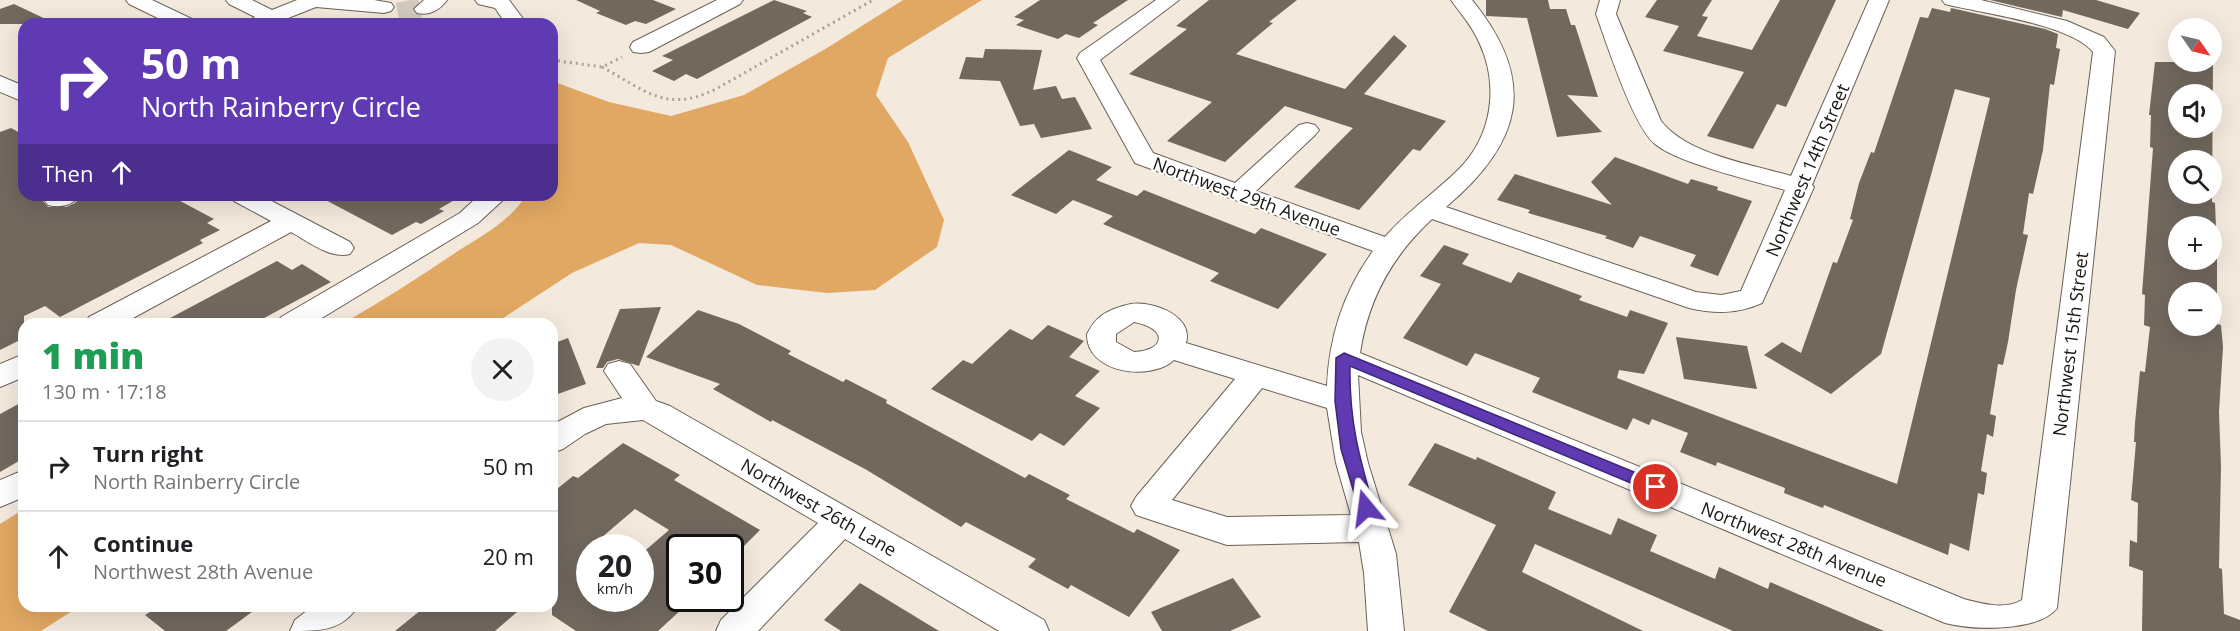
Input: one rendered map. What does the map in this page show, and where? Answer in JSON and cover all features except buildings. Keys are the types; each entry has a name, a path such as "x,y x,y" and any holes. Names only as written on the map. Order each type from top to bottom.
{"street":[{"path":"135,0 174,18"},
{"path":"236,0 259,18"},
{"path":"270,18 311,0 391,7"},
{"path":"485,0 502,4 512,18"},
{"path":"641,47 733,0"},
{"name":"Northwest 29th Avenue","path":"1168,0 1088,58 1144,158 1389,248"},
{"path":"1386,631 1378,553 1348,449 1342,401 1344,358 1350,326 1358,301 1369,278 1389,248 1472,170 1497,129 1503,104 1504,80 1492,42 1479,20 1461,0"},
{"path":"1610,0 1606,14 1655,130 1675,146 1689,153 1801,187"},
{"name":"Northwest 14th Street","path":"1428,209 1708,304 1741,303 1752,297 1801,187 1879,0"},
{"name":"Northwest 15th Street","path":"1952,0 2072,28 2096,39 2104,51 2039,608 2026,617 2007,621"},
{"path":"0,83 18,93"},
{"path":"1239,193 1307,130"},
{"path":"252,201 341,248"},
{"path":"301,318 469,218 489,201"},
{"path":"110,318 290,222"},
{"path":"1170,349 1342,401"},
{"name":"Northwest 28th Avenue","path":"1344,358 1958,612 1983,620 2007,621"},
{"path":"0,377 18,367"},
{"path":"619,371 645,409"},
{"path":"1256,375 1148,506 1227,531 1371,528"},
{"path":"558,437 587,417 607,410 645,409"},
{"name":"Northwest 26th Lane","path":"645,409 659,414 1031,631"},
{"path":"0,494 18,486"},
{"path":"734,631 842,521"},
{"path":"308,631 332,612"}],"path":[{"path":"558,61 602,67 647,90 674,101 683,101 703,96 873,0"},
{"path":"602,67 641,47"}],"shaded area":[{"path":"903,0 982,0 888,58 876,95 908,142 944,220 937,247 875,290 827,293 757,285 671,245 639,243 572,273 503,318 352,318 494,228 504,221 522,201 558,201 558,83 609,102 671,116 744,95 827,48"},
{"path":"18,513 18,612 71,612 41,631 0,631 0,524"}],"tunnel":[{"path":"398,14 424,9"}],"route":[{"path":"1366,508 1348,449 1342,401 1344,358 1656,487"}]}
